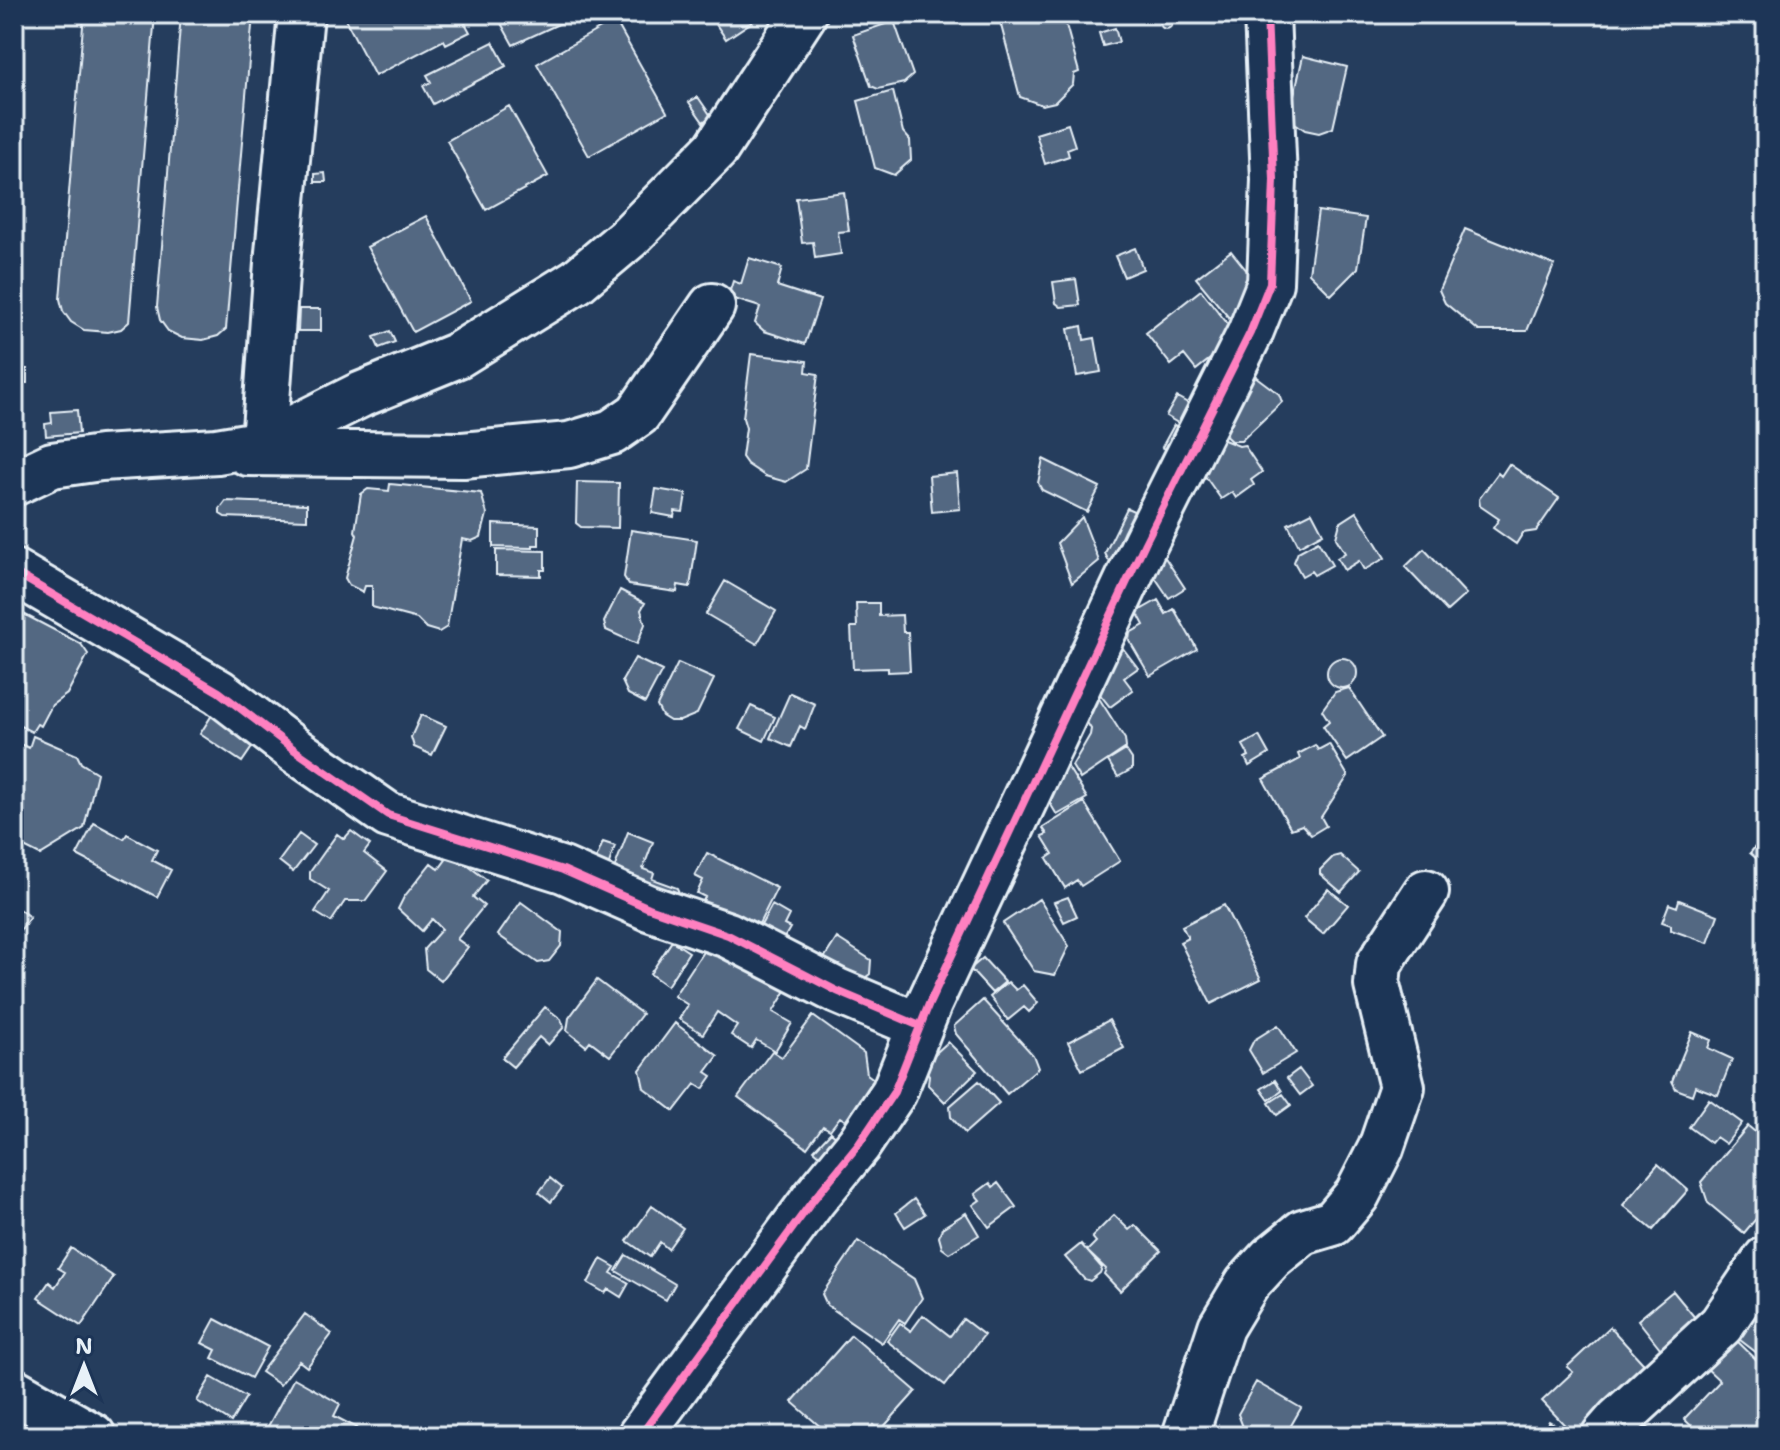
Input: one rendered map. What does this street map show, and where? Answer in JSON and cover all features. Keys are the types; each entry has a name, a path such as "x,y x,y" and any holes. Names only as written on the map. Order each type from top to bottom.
{"street":[{"path":"264,443 277,263 301,14"},
{"path":"14,483 52,465 101,458 217,451 264,443 360,395 458,355 577,281 628,238 716,149 804,14"},
{"path":"640,1436 814,1199 859,1144 894,1092 920,1026 1145,543 1250,333 1270,283 1274,180 1267,14"},
{"path":"217,451 290,455 463,455 526,451 569,445 597,437 612,432 638,414 712,306"},
{"path":"14,572 219,692 388,815 563,870 649,908 728,935 837,991 920,1026"},
{"path":"1185,1436 1221,1327 1247,1284 1271,1258 1303,1232 1333,1223 1357,1195 1381,1148 1402,1087 1377,985 1379,964 1426,892"},
{"path":"1604,1436 1721,1325 1766,1259"},
{"path":"14,1391 93,1436"}],"building":[{"path":"84,14 155,14 129,322 121,329 108,332 84,330 71,322 63,311 60,299"},
{"path":"181,14 253,14 226,329 218,336 203,340 182,338 168,331 160,320 157,307"},
{"path":"258,14 288,14 288,20 257,17"},
{"path":"460,14 470,32 446,44 444,40 375,76 343,15"},
{"path":"496,14 578,14 578,15 513,45"},
{"path":"709,14 773,14 761,16 726,39"},
{"path":"998,14 1063,14 1079,72 1074,74 1073,84 1055,102 1042,105 1020,97"},
{"path":"1166,17 1172,23 1166,29 1160,23"},
{"path":"615,20 667,112 589,156 537,64"},
{"path":"894,21 913,75 904,83 878,89 871,86 853,35"},
{"path":"1115,28 1119,42 1103,46 1099,33"},
{"path":"493,42 506,66 433,104 423,86 431,82 427,75"},
{"path":"1303,56 1347,67 1333,128 1319,133 1305,130 1295,123 1290,113"},
{"path":"893,91 903,132 910,140 911,160 894,175 875,168 858,101"},
{"path":"698,97 711,116 703,122 689,102"},
{"path":"509,106 548,176 486,210 447,141"},
{"path":"1068,124 1075,146 1067,149 1069,156 1045,164 1036,134"},
{"path":"325,173 326,182 315,182 315,174"},
{"path":"844,192 849,231 838,232 841,254 815,258 813,242 802,243 796,198"},
{"path":"1318,211 1366,218 1358,268 1331,295 1309,273"},
{"path":"426,216 471,301 413,332 367,247"},
{"path":"1465,229 1554,265 1527,331 1479,331 1445,303 1439,290"},
{"path":"1135,248 1143,269 1124,277 1115,256"},
{"path":"1231,251 1263,291 1229,318 1196,278"},
{"path":"749,258 782,268 777,286 820,300 805,344 764,331 755,323 760,307 728,297 733,281 741,284"},
{"path":"1076,279 1080,305 1061,307 1056,303 1053,282"},
{"path":"1201,290 1238,337 1196,370 1184,355 1171,365 1146,333"},
{"path":"299,309 321,309 321,331 298,331"},
{"path":"1082,326 1084,340 1095,338 1101,372 1077,376 1068,329"},
{"path":"390,331 395,342 379,348 374,337"},
{"path":"751,354 807,361 806,372 818,374 806,469 786,482 765,476 742,457"},
{"path":"14,369 27,369 27,383 14,383"},
{"path":"1251,373 1279,394 1282,402 1241,441 1231,441 1221,432"},
{"path":"1177,397 1200,410 1183,426 1166,416"},
{"path":"77,410 79,433 46,436 45,424 52,423 51,412"},
{"path":"1174,425 1184,430 1171,452 1162,447"},
{"path":"1224,440 1244,445 1262,472 1251,480 1254,485 1236,498 1232,492 1221,499 1200,469 1201,460"},
{"path":"1043,459 1100,487 1087,512 1042,490 1038,483"},
{"path":"1509,464 1559,498 1536,531 1523,533 1516,544 1493,528 1499,519 1480,506 1479,499 1498,473 1501,476"},
{"path":"957,473 960,509 932,512 929,476"},
{"path":"577,482 619,483 618,528 581,527 576,523"},
{"path":"390,484 481,493 487,514 481,537 472,541 462,539 447,627 439,632 426,628 417,619 372,607 372,586 365,586 363,592 349,585 345,578 357,535 361,494 368,489 389,491"},
{"path":"656,489 686,494 683,512 675,511 674,517 652,513"},
{"path":"226,501 307,504 307,520 225,517 220,514 220,509"},
{"path":"1127,508 1136,512 1121,567 1108,560 1105,553"},
{"path":"1312,512 1323,533 1299,546 1288,524"},
{"path":"1357,512 1385,558 1364,570 1359,561 1344,570 1337,558 1345,553 1336,538 1340,523"},
{"path":"1082,517 1099,561 1072,583 1057,543"},
{"path":"493,524 539,526 539,545 533,545 533,548 493,547"},
{"path":"631,530 697,540 690,587 678,585 677,592 629,585 624,577"},
{"path":"1318,541 1332,565 1314,575 1311,571 1302,576 1294,562 1298,552"},
{"path":"1424,549 1466,594 1447,611 1405,567"},
{"path":"496,550 545,551 545,570 541,570 541,576 496,575"},
{"path":"1164,556 1185,588 1169,598 1148,567"},
{"path":"725,581 776,611 757,644 706,614"},
{"path":"620,590 645,603 641,610 645,624 637,644 606,630 604,622"},
{"path":"1158,600 1166,614 1174,609 1197,649 1150,676 1129,640 1130,633 1144,625 1137,612"},
{"path":"856,603 879,603 879,616 902,615 903,632 908,632 910,671 853,669 851,627 857,627"},
{"path":"14,609 81,644 88,654 67,694 52,705 41,726 37,724 32,732 14,723"},
{"path":"1122,647 1138,668 1124,678 1133,690 1110,707 1095,688 1098,665"},
{"path":"635,658 662,671 645,703 628,694 622,681"},
{"path":"1342,658 1348,659 1356,667 1356,679 1348,687 1342,688 1336,687 1328,679 1327,673 1328,667 1336,659"},
{"path":"678,663 714,679 697,714 680,721 670,721 662,716 657,706"},
{"path":"1349,688 1382,737 1347,761 1323,726 1329,721 1322,710 1335,692"},
{"path":"1095,692 1125,739 1126,748 1080,779 1072,766 1090,735 1091,729 1083,716"},
{"path":"790,693 815,704 805,729 800,726 791,747 770,738"},
{"path":"751,706 775,717 764,741 739,729"},
{"path":"212,715 255,743 242,762 200,734"},
{"path":"421,715 446,726 432,755 414,747 411,737"},
{"path":"33,736 77,755 81,763 97,773 84,828 40,855 14,842 14,808 17,802 14,801 14,758 20,744 29,748"},
{"path":"1259,736 1269,754 1249,766 1245,758 1249,756 1243,745"},
{"path":"1329,744 1348,776 1321,817 1326,826 1311,835 1302,825 1291,829 1263,779 1300,759 1298,754 1315,745 1318,750"},
{"path":"1126,750 1132,759 1132,769 1118,777 1108,761"},
{"path":"1066,764 1087,798 1057,815 1045,795"},
{"path":"1084,802 1120,861 1081,886 1077,880 1065,888 1047,858 1053,854 1042,836 1047,834 1043,828"},
{"path":"94,823 124,839 127,834 157,850 152,860 171,870 157,897 77,855"},
{"path":"351,831 370,845 364,853 387,871 365,901 345,901 331,922 315,912 329,891 310,879 310,872 337,834 344,839"},
{"path":"628,832 653,842 643,869 654,873 652,879 677,888 681,897 611,877"},
{"path":"299,834 314,845 293,872 279,861"},
{"path":"1766,834 1766,867 1750,853"},
{"path":"603,842 615,846 606,872 593,867"},
{"path":"451,853 487,880 473,897 484,906 457,939 468,947 441,981 426,969 424,949 442,929 432,919 422,931 398,909 431,863 439,869"},
{"path":"707,853 777,888 759,924 750,920 745,930 700,907 705,897 697,893 703,880 695,876"},
{"path":"1340,855 1359,872 1341,892 1320,874 1320,870 1333,857"},
{"path":"1328,889 1348,905 1323,934 1304,918"},
{"path":"1068,897 1077,916 1064,922 1054,902"},
{"path":"1039,899 1069,946 1055,975 1034,971 1003,923"},
{"path":"1679,900 1718,915 1708,943 1671,930 1671,925 1662,922 1669,904 1677,907"},
{"path":"521,902 562,932 561,946 549,961 538,963 498,935"},
{"path":"772,905 789,915 784,925 790,928 776,952 760,927"},
{"path":"1224,905 1261,979 1211,1004 1180,942 1188,938 1182,926"},
{"path":"14,906 30,917 15,938 14,937"},
{"path":"837,938 871,960 870,974 856,985 821,963"},
{"path":"672,941 689,952 667,986 650,974"},
{"path":"710,941 787,989 773,1012 792,1023 775,1051 756,1040 751,1048 731,1035 737,1026 717,1012 703,1034 679,1019 688,1005 674,996"},
{"path":"983,958 1005,982 992,993 970,969"},
{"path":"597,980 642,1014 610,1056 590,1041 586,1046 567,1031 569,1018"},
{"path":"1008,982 1016,990 1023,985 1038,1003 1029,1012 1024,1007 1008,1020 990,997"},
{"path":"983,1000 1033,1055 1038,1068 1007,1094 956,1034 954,1026"},
{"path":"545,1007 561,1019 564,1027 548,1045 539,1037 513,1067 502,1058"},
{"path":"813,1016 864,1053 867,1074 890,1091 860,1131 840,1117 830,1130 823,1126 807,1148 738,1097 772,1051 782,1057"},
{"path":"1109,1020 1124,1048 1082,1070 1068,1042"},
{"path":"675,1023 718,1056 706,1072 712,1076 703,1089 695,1084 674,1111 644,1088 640,1070"},
{"path":"1278,1025 1296,1053 1263,1073 1249,1050 1254,1040"},
{"path":"1692,1032 1711,1040 1708,1048 1732,1059 1718,1095 1695,1086 1692,1095 1676,1089 1672,1081"},
{"path":"948,1042 977,1071 945,1102 928,1085 929,1075 925,1069 926,1062"},
{"path":"1299,1069 1312,1086 1300,1095 1287,1078"},
{"path":"1275,1080 1282,1091 1269,1100 1261,1089"},
{"path":"979,1081 999,1103 965,1133 951,1117 950,1106"},
{"path":"1283,1094 1291,1105 1277,1115 1269,1103"},
{"path":"1709,1099 1742,1123 1726,1144 1716,1137 1711,1143 1689,1127"},
{"path":"1748,1126 1766,1141 1766,1207 1744,1233 1708,1203 1701,1182"},
{"path":"831,1132 845,1144 829,1163 814,1150"},
{"path":"1658,1164 1688,1190 1653,1230 1623,1205"},
{"path":"550,1178 562,1188 551,1202 539,1192"},
{"path":"990,1183 993,1187 998,1183 1016,1207 989,1227 973,1205 980,1200 975,1194"},
{"path":"914,1199 925,1214 905,1227 896,1213"},
{"path":"652,1206 683,1228 668,1249 660,1242 650,1257 627,1241"},
{"path":"966,1213 979,1235 949,1253 942,1248 939,1237 942,1228"},
{"path":"1114,1215 1129,1230 1135,1225 1161,1251 1120,1291 1104,1274 1106,1269 1087,1251 1096,1242 1092,1237"},
{"path":"858,1241 914,1279 922,1298 905,1323 899,1319 882,1343 827,1305 822,1294"},
{"path":"1081,1244 1102,1268 1090,1281 1084,1279 1065,1257"},
{"path":"71,1248 114,1277 81,1326 38,1298 49,1282 55,1287 65,1272 58,1268"},
{"path":"626,1255 675,1284 666,1300 616,1271"},
{"path":"601,1259 615,1267 611,1273 629,1283 621,1297 608,1289 605,1293 588,1283"},
{"path":"1673,1291 1696,1319 1674,1346 1660,1348 1638,1320"},
{"path":"1766,1294 1766,1341 1757,1353 1740,1340 1738,1331"},
{"path":"305,1314 332,1334 307,1367 299,1361 280,1385 261,1372"},
{"path":"923,1315 950,1336 963,1319 984,1335 945,1385 887,1341 900,1323 911,1331"},
{"path":"215,1319 268,1347 251,1378 212,1358 216,1350 202,1343"},
{"path":"1610,1327 1651,1372 1581,1436 1575,1436 1542,1401 1573,1372 1567,1367"},
{"path":"851,1335 916,1391 880,1431 873,1425 869,1430 877,1436 831,1436 792,1402"},
{"path":"1732,1336 1766,1369 1766,1436 1702,1436 1684,1419 1720,1381 1703,1365"},
{"path":"211,1377 246,1397 231,1422 197,1401"},
{"path":"294,1378 340,1404 334,1416 357,1428 353,1436 278,1436 266,1430"},
{"path":"1256,1382 1301,1408 1285,1436 1258,1436 1243,1427 1238,1414"},
{"path":"1549,1421 1565,1430 1566,1436 1540,1436"},
{"path":"1647,1427 1660,1436 1640,1436"}],"cycle path":[{"path":"640,1436 814,1199 859,1144 894,1092 929,1004 1145,543 1250,333 1270,283 1274,180 1267,14"},
{"path":"14,572 219,692 388,815 563,870 649,908 728,935 837,991 920,1026"}]}
